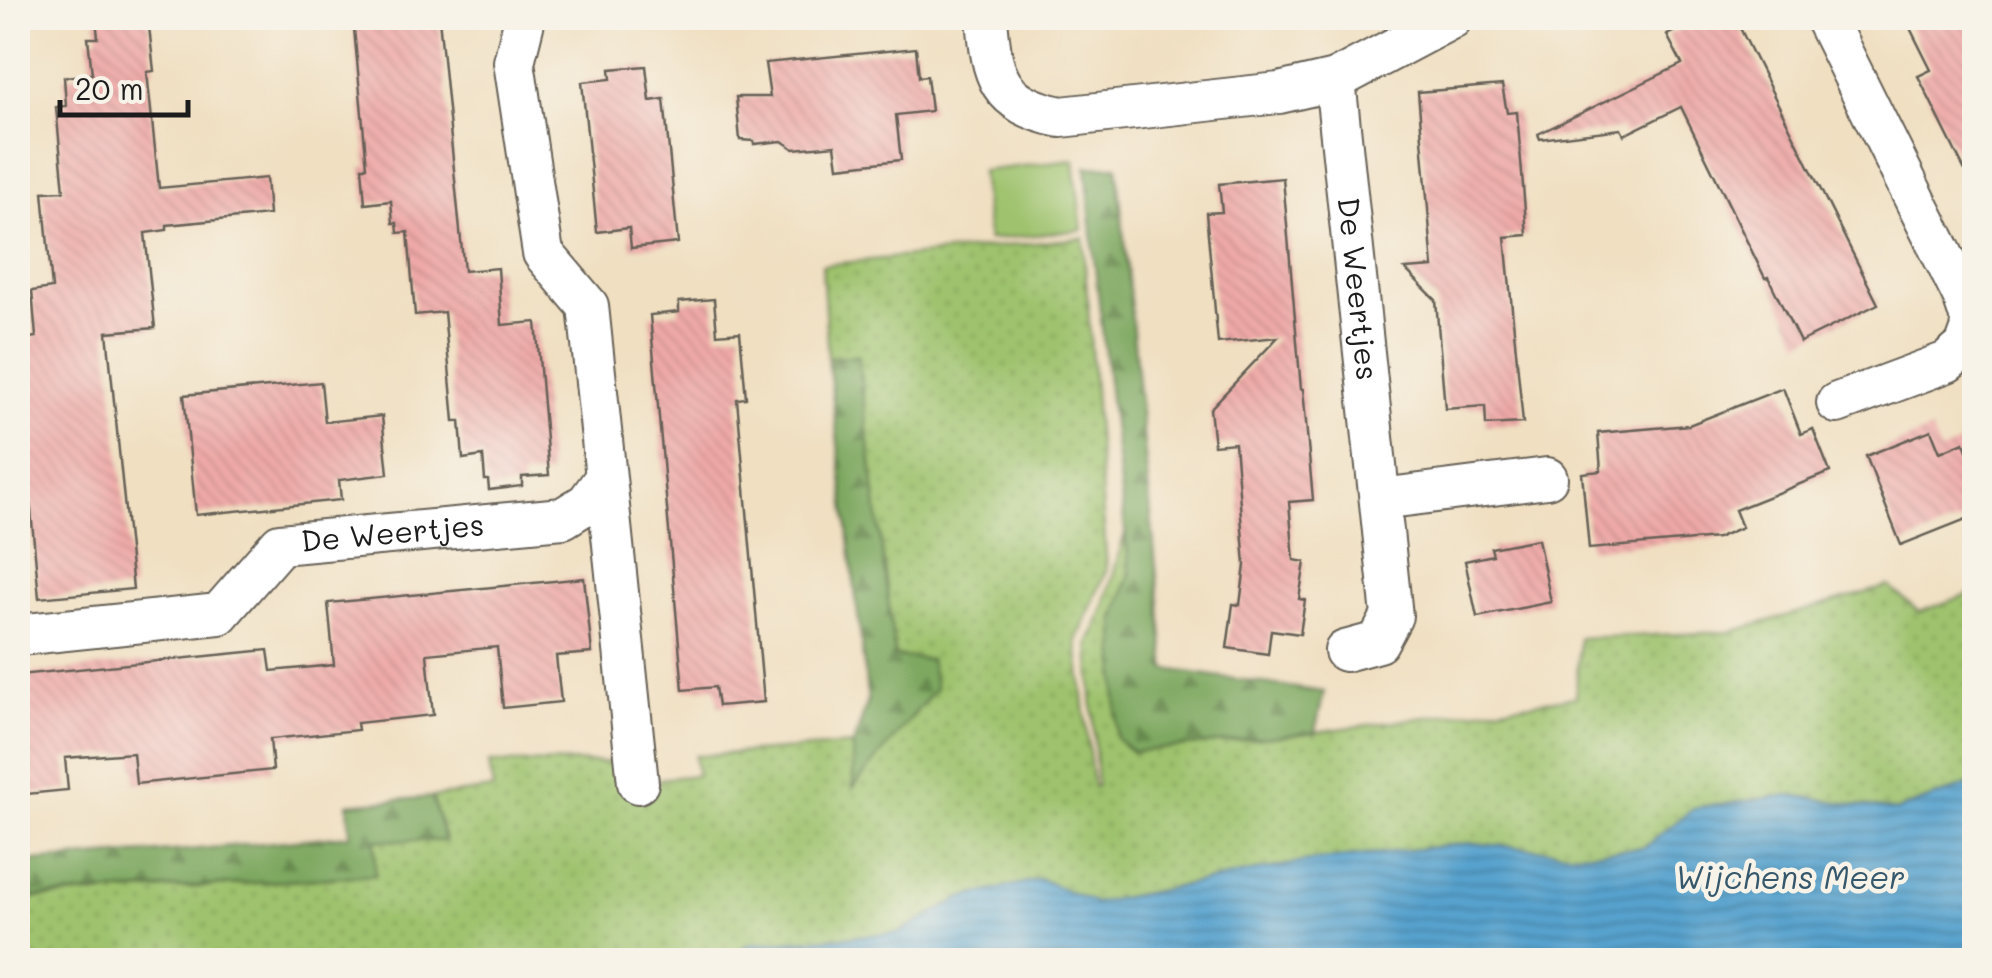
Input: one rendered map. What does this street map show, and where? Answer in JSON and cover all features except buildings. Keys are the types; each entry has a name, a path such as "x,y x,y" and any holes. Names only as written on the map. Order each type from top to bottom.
{"street":[{"path":"525,18 514,62 543,252 588,306 638,783"},
{"path":"987,18 990,62 1003,88 1034,111 1061,117 1279,93 1334,80 1452,18"},
{"path":"1826,18 1964,296 1973,325 1965,348 1947,362 1838,403"},
{"name":"De Weertjes","path":"1334,80 1392,616 1378,642 1345,651"},
{"name":"De Weertjes","path":"18,635 219,614 280,544 563,518 588,503 605,478"},
{"path":"1381,498 1547,478"}],"green space":[{"path":"1074,160 1082,230 988,240 981,171"},
{"path":"1117,166 1166,669 1324,692 1315,732 1133,752 1117,739 1115,618 1130,574 1086,167"},
{"path":"1083,238 1107,568 1077,641 1093,787 1097,786 1089,644 1125,533 1130,575 1115,619 1117,739 1133,752 1576,697 1579,638 1731,632 1889,586 1919,612 1974,592 1974,783 1895,811 1790,795 1694,808 1645,848 1577,853 1471,843 1303,862 1095,903 1040,879 962,898 899,933 751,944 723,960 20,960 18,899 375,875 374,840 445,840 432,797 493,789 489,763 621,762 627,795 651,797 660,779 697,775 695,756 853,745 854,787 895,657 858,357 828,358 822,265"},
{"path":"858,356 895,656 930,660 936,688 853,788 853,745 868,701 828,358"},
{"path":"432,797 445,841 375,840 375,875 18,898 18,862 350,835 348,804"}],"water":[{"name":"Wijchens Meer","path":"1974,783 1974,960 723,960 751,944 899,933 962,898 1040,879 1095,903 1303,862 1471,843 1577,853 1644,848 1694,808 1790,795 1896,811"}]}
